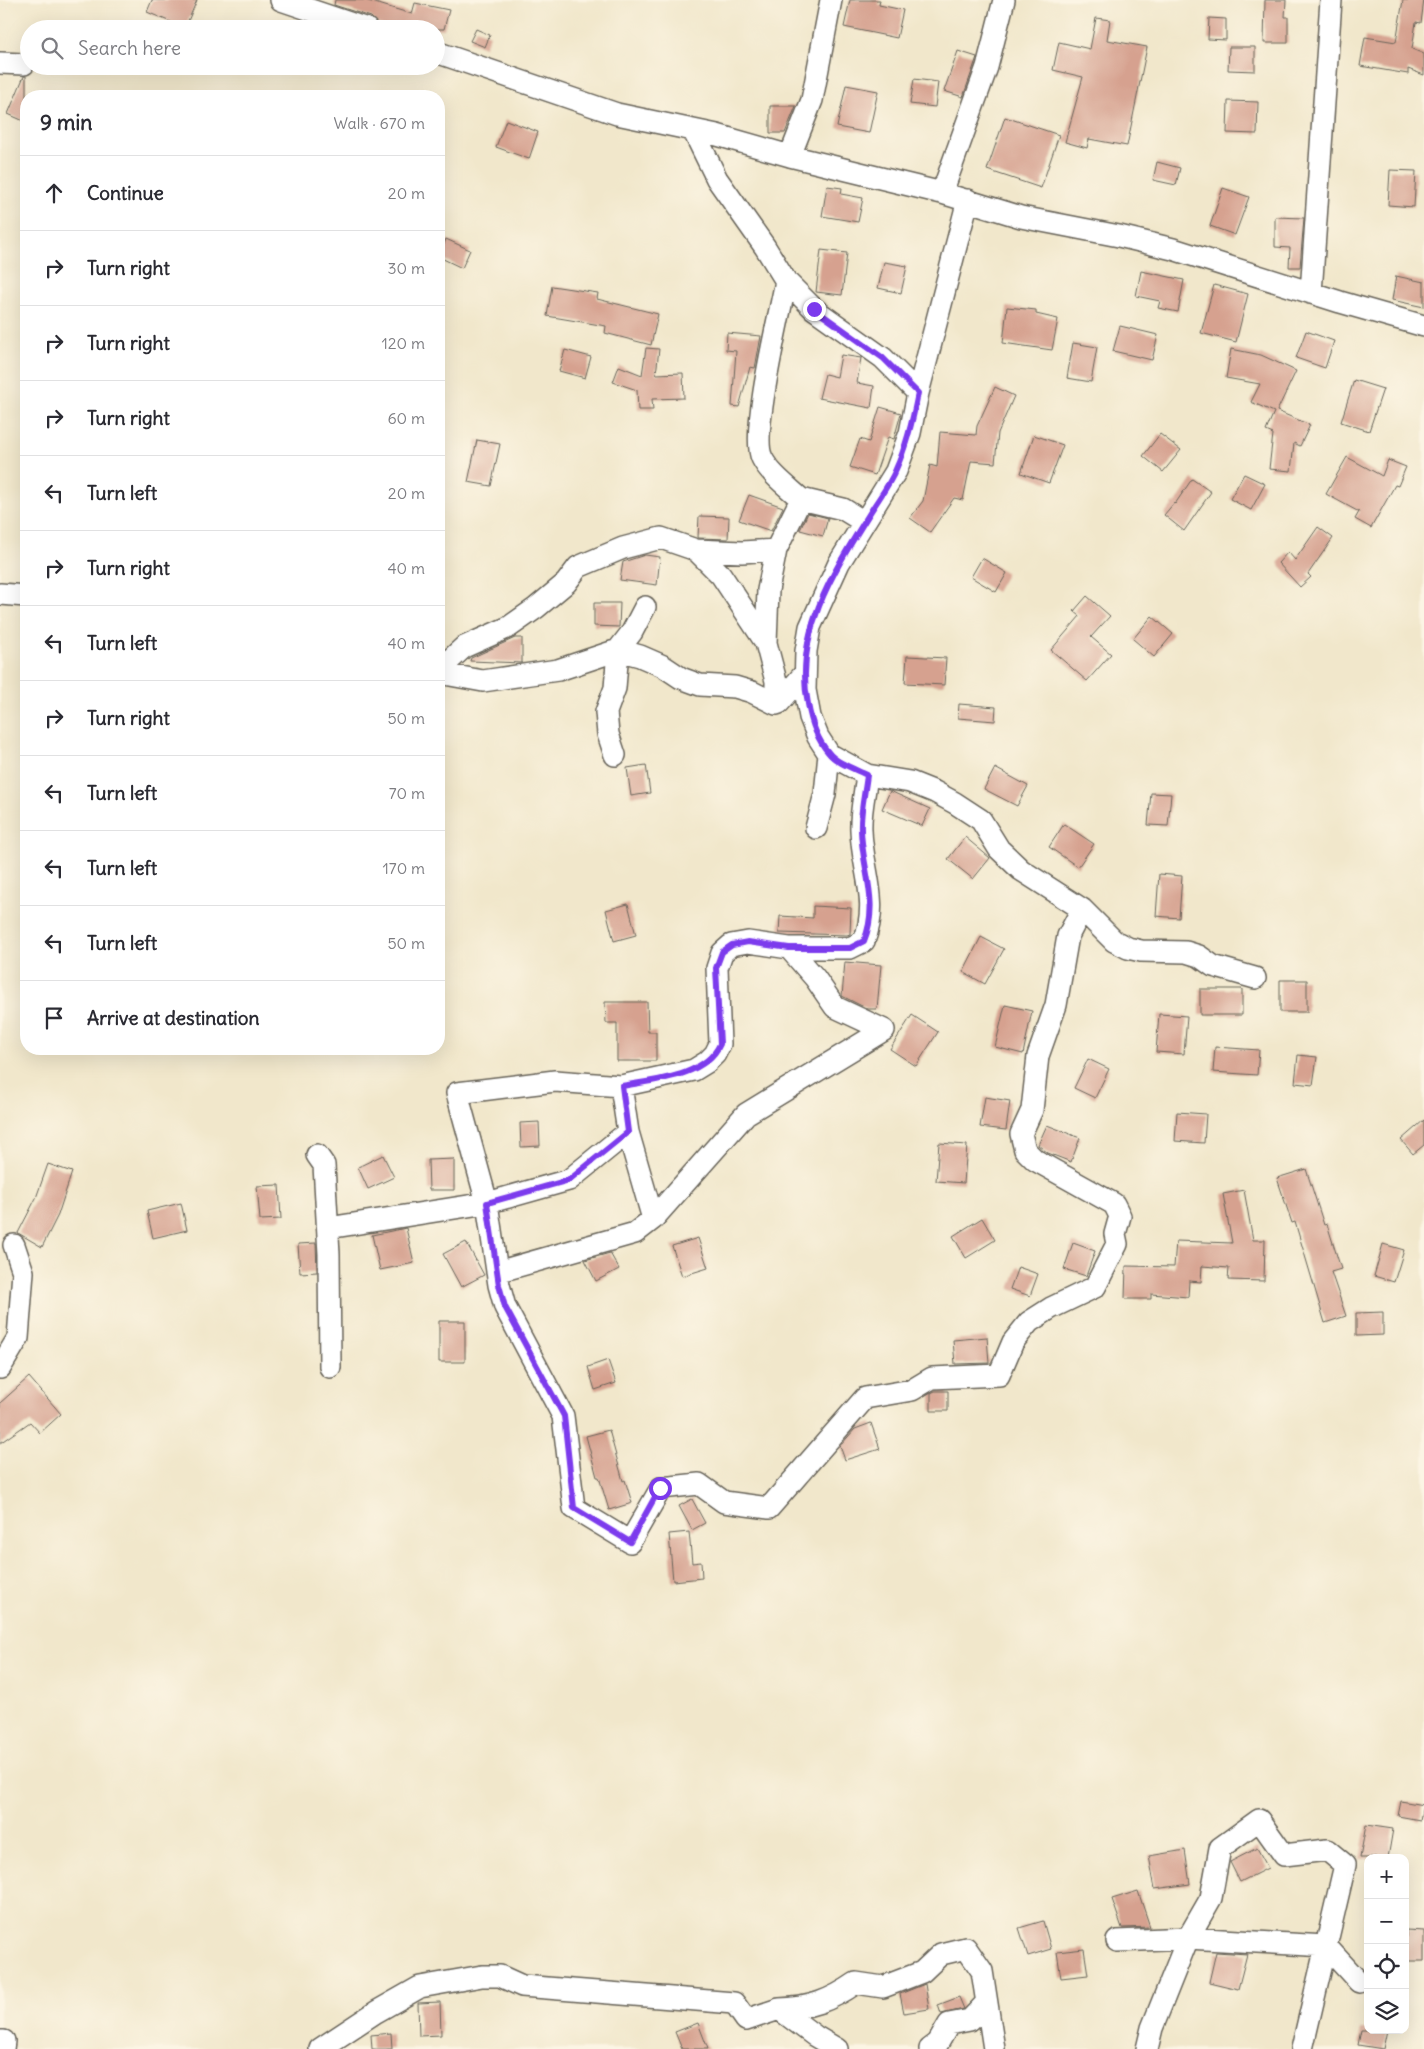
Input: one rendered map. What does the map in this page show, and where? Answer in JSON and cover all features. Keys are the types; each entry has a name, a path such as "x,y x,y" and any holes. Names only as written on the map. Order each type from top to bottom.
{"street":[{"path":"281,0 340,20"},
{"path":"790,156 812,100 831,0"},
{"path":"942,193 987,67 1004,0"},
{"path":"1311,293 1331,0"},
{"path":"445,55 618,114 693,130 942,193 1021,216 1173,249 1311,293 1424,326"},
{"path":"0,63 20,64"},
{"path":"693,130 717,178 745,216 786,281 814,309 883,358 918,393"},
{"path":"968,200 918,393 910,433 896,471 840,563 810,627 805,673 805,690 810,717 828,754 867,775 910,782 935,792 955,803 981,820 999,848 1021,870 1082,909 1114,941 1128,948 1141,951 1186,952 1199,956 1213,966 1255,978"},
{"path":"786,281 764,394 758,438 761,457 776,477 801,499 843,509 864,522"},
{"path":"776,703 776,681 766,643 768,590 776,550 801,499"},
{"path":"445,666 464,647 510,627 536,608 566,583 578,567 623,548 661,538 696,550 742,552 776,550"},
{"path":"696,550 721,576 766,643"},
{"path":"0,594 20,596"},
{"path":"615,755 608,734 606,712 615,688 618,650 632,632 645,607"},
{"path":"445,673 483,681 558,670 618,650 640,656 662,666 681,678 700,685 736,687 780,703 805,673"},
{"path":"816,828 825,794 828,754"},
{"path":"867,775 861,830 870,883 871,908 870,926 864,941 850,948 789,948 748,942 732,945 722,952 716,968 720,1044 715,1054 707,1062 694,1070 622,1086 555,1081 457,1093 487,1203 497,1272 505,1307 564,1416 574,1508 630,1542 660,1488 699,1484 724,1502 768,1508 865,1398 912,1390 932,1378 999,1375 1013,1342 1029,1322 1051,1308 1095,1287 1117,1244 1115,1234 1120,1216 1114,1204 1035,1160 1025,1150 1021,1134 1032,1110 1038,1056 1056,1005 1068,936 1082,909"},
{"path":"497,1272 635,1233 653,1219 746,1114 884,1030 835,1007 815,978 789,948"},
{"path":"622,1086 628,1132 653,1219"},
{"path":"328,1228 487,1203 569,1180 628,1132"},
{"path":"317,1155 324,1165 328,1228 330,1367"},
{"path":"0,1368 18,1338 24,1272 14,1245"},
{"path":"1147,2049 1152,2028 1188,1938 1211,1898 1220,1848 1258,1820 1284,1855 1327,1850 1345,1864 1302,2049"},
{"path":"1117,1941 1188,1938 1326,1946 1359,1982"},
{"path":"320,2049 376,2012 420,1987 482,1976 500,1976 522,1986 734,2003 746,2020 779,2009 804,2008 837,1996 856,1983 883,1987 922,1972 941,1954 966,1948 982,1971 994,2049"},
{"path":"930,2049 938,2043 950,2024 970,2020 986,2003"},
{"path":"779,2009 815,2036 837,2049"},
{"path":"0,2041 4,2041 3,2049"}],"building":[{"path":"152,0 197,0 188,20 166,20 147,12"},
{"path":"335,0 365,0 412,14 415,3 449,10 445,25 445,20 374,20 371,17 334,5"},
{"path":"850,0 880,0 879,5 903,10 897,38 844,27"},
{"path":"1265,0 1286,0 1285,17 1288,17 1288,43 1264,43"},
{"path":"1403,0 1424,0 1421,23 1416,22 1412,49 1424,54 1424,75 1408,69 1408,74 1360,66 1365,37 1396,42"},
{"path":"1096,18 1110,20 1107,40 1147,47 1127,146 1089,139 1087,148 1065,142 1083,77 1053,70 1059,42 1090,49"},
{"path":"1209,18 1226,19 1226,40 1208,39"},
{"path":"476,29 490,35 485,47 470,41"},
{"path":"1229,47 1255,47 1255,71 1228,70"},
{"path":"958,51 977,57 963,97 944,91"},
{"path":"24,76 26,76 26,90 20,90 20,119 8,114"},
{"path":"914,79 938,82 935,107 910,104"},
{"path":"846,85 878,91 869,133 837,127"},
{"path":"1228,101 1258,102 1257,134 1227,133"},
{"path":"770,106 796,106 785,133 770,133"},
{"path":"1005,117 1059,135 1041,188 987,170"},
{"path":"506,120 538,132 529,159 496,147"},
{"path":"1157,162 1180,168 1176,185 1153,180"},
{"path":"1390,170 1416,171 1414,207 1388,205"},
{"path":"827,186 842,188 841,194 863,198 858,222 822,216"},
{"path":"1223,188 1249,197 1235,235 1210,226"},
{"path":"1275,217 1304,218 1300,267 1289,267 1290,248 1275,247"},
{"path":"446,239 470,250 462,268 445,260"},
{"path":"821,250 847,253 842,295 816,292"},
{"path":"884,262 907,266 901,293 878,288"},
{"path":"1141,271 1184,280 1178,312 1158,308 1160,301 1136,296"},
{"path":"1396,276 1424,282 1424,307 1392,300"},
{"path":"1214,285 1248,294 1236,342 1201,333"},
{"path":"552,286 598,293 597,299 658,314 651,345 605,333 606,326 547,316"},
{"path":"1007,307 1036,310 1036,314 1058,319 1052,350 1003,343"},
{"path":"1120,326 1158,335 1152,360 1113,351"},
{"path":"1306,331 1334,341 1325,368 1296,358"},
{"path":"727,333 761,336 755,368 750,367 739,407 732,406 736,351 726,350"},
{"path":"1073,343 1097,347 1091,382 1067,378"},
{"path":"646,348 659,349 656,374 683,373 684,398 652,399 653,410 638,410 637,390 613,382 619,366 642,375"},
{"path":"1231,349 1261,355 1296,371 1277,411 1310,425 1300,446 1294,443 1291,471 1269,469 1273,434 1266,431 1274,412 1251,402 1260,384 1226,378"},
{"path":"565,350 591,357 585,378 559,371"},
{"path":"841,355 861,358 857,383 874,386 871,408 819,398 825,374 837,377"},
{"path":"1354,380 1383,389 1369,431 1341,422"},
{"path":"995,387 1014,396 998,433 995,463 971,461 963,500 954,498 930,532 910,518 923,501 930,465 937,467 940,432 976,435 977,426"},
{"path":"880,407 901,413 894,439 888,437 875,475 850,467 860,439 869,442"},
{"path":"1160,434 1181,450 1163,472 1143,456"},
{"path":"1034,435 1063,445 1049,483 1021,473"},
{"path":"477,440 500,444 491,486 468,482"},
{"path":"1347,457 1382,476 1388,460 1406,467 1398,486 1395,485 1371,528 1355,519 1359,512 1326,494"},
{"path":"1244,474 1265,484 1251,510 1230,499"},
{"path":"1192,479 1211,492 1184,531 1164,515 1175,504"},
{"path":"749,495 783,507 771,531 739,520"},
{"path":"808,513 828,518 823,536 800,530"},
{"path":"699,516 729,517 728,539 698,538"},
{"path":"1318,527 1333,538 1308,574 1311,577 1300,587 1278,563 1288,552 1295,560"},
{"path":"645,555 660,557 657,585 620,580 623,562"},
{"path":"982,558 1007,573 996,592 971,577"},
{"path":"1087,596 1110,616 1091,637 1111,654 1087,681 1051,650 1080,616 1074,611"},
{"path":"594,603 620,603 619,627 594,626"},
{"path":"1152,616 1173,634 1154,657 1133,639"},
{"path":"515,638 522,638 522,663 470,661 471,658"},
{"path":"907,656 946,658 944,685 905,683"},
{"path":"959,704 996,707 995,721 958,718"},
{"path":"646,765 650,793 631,796 627,768"},
{"path":"995,768 1028,786 1017,806 984,789"},
{"path":"890,791 930,809 922,826 882,809"},
{"path":"1151,793 1171,794 1168,826 1148,825"},
{"path":"1064,824 1094,844 1078,867 1049,847"},
{"path":"965,837 990,858 973,879 948,859"},
{"path":"1159,874 1182,876 1179,918 1156,916"},
{"path":"628,904 636,935 614,941 606,910"},
{"path":"813,906 851,908 850,934 779,933 780,916 813,918"},
{"path":"981,937 1004,949 985,984 963,972"},
{"path":"845,962 881,965 877,1009 868,1009 842,996"},
{"path":"1280,980 1307,980 1307,1012 1280,1012"},
{"path":"1200,989 1242,989 1242,1015 1200,1015"},
{"path":"605,1002 647,1002 648,1032 656,1032 656,1061 617,1061 617,1023 606,1023"},
{"path":"1005,1005 1032,1011 1023,1054 995,1047"},
{"path":"1159,1014 1187,1016 1184,1054 1156,1052"},
{"path":"912,1015 938,1032 916,1066 890,1049"},
{"path":"1215,1047 1259,1050 1257,1075 1213,1072"},
{"path":"1298,1055 1317,1057 1313,1085 1295,1083"},
{"path":"1088,1059 1109,1069 1095,1098 1074,1088"},
{"path":"985,1097 1010,1101 1006,1130 980,1127"},
{"path":"1177,1112 1206,1114 1204,1143 1175,1141"},
{"path":"1424,1120 1424,1145 1413,1154 1401,1140"},
{"path":"539,1122 540,1146 521,1147 520,1123"},
{"path":"1047,1125 1080,1138 1071,1162 1048,1153 1038,1145"},
{"path":"939,1143 967,1145 964,1183 936,1181"},
{"path":"383,1155 394,1177 368,1189 358,1167"},
{"path":"454,1159 454,1190 429,1190 428,1160"},
{"path":"48,1164 72,1172 58,1215 42,1247 18,1233 36,1198"},
{"path":"1306,1169 1324,1225 1327,1224 1341,1269 1331,1272 1346,1316 1325,1323 1295,1222 1292,1223 1277,1178"},
{"path":"279,1185 281,1219 260,1220 257,1186"},
{"path":"1244,1190 1253,1240 1265,1240 1264,1281 1228,1280 1229,1268 1202,1266 1201,1282 1189,1281 1188,1297 1151,1294 1151,1299 1125,1299 1126,1266 1174,1267 1176,1241 1232,1243 1223,1194"},
{"path":"181,1203 187,1230 153,1238 147,1211"},
{"path":"982,1218 995,1240 966,1258 953,1236"},
{"path":"406,1228 414,1263 380,1270 372,1235"},
{"path":"698,1238 708,1268 682,1276 672,1246"},
{"path":"466,1242 484,1275 461,1287 443,1254"},
{"path":"316,1243 317,1272 300,1273 298,1244"},
{"path":"1073,1243 1095,1251 1086,1276 1064,1269"},
{"path":"1383,1244 1404,1250 1394,1282 1374,1276"},
{"path":"610,1253 619,1269 596,1281 585,1260"},
{"path":"1018,1267 1038,1274 1030,1296 1010,1289"},
{"path":"1383,1312 1383,1335 1356,1336 1356,1313"},
{"path":"439,1321 465,1321 465,1362 439,1362"},
{"path":"987,1337 989,1363 955,1364 953,1340"},
{"path":"608,1360 616,1383 595,1390 588,1367"},
{"path":"29,1377 61,1414 40,1433 30,1422 0,1443 0,1403"},
{"path":"935,1391 948,1391 948,1411 931,1411 931,1393"},
{"path":"871,1423 880,1449 845,1460 840,1446 855,1429"},
{"path":"609,1430 623,1481 625,1480 632,1503 609,1510 599,1477 597,1477 586,1436"},
{"path":"692,1499 705,1523 692,1530 679,1506"},
{"path":"689,1532 692,1563 701,1562 702,1578 673,1581 669,1534"},
{"path":"1401,1801 1423,1805 1420,1820 1398,1816"},
{"path":"1366,1825 1393,1829 1389,1854 1364,1854 1364,1858 1360,1858"},
{"path":"1257,1848 1268,1868 1240,1882 1230,1862"},
{"path":"1185,1850 1190,1884 1155,1889 1149,1856"},
{"path":"1138,1891 1150,1927 1122,1928 1112,1899"},
{"path":"1043,1921 1051,1949 1028,1956 1019,1928"},
{"path":"1409,1930 1424,1931 1424,1961 1409,1961"},
{"path":"1084,1949 1088,1975 1061,1978 1057,1952"},
{"path":"1216,1952 1247,1954 1238,1989 1209,1982"},
{"path":"925,1984 929,2009 904,2013 900,1994"},
{"path":"959,1997 964,2009 941,2014 938,2005"},
{"path":"440,2002 441,2035 419,2036 418,2003"},
{"path":"698,2023 708,2049 682,2049 675,2032"},
{"path":"1361,2030 1364,2030 1364,2034 1386,2034 1383,2049 1358,2045"},
{"path":"391,2033 392,2049 372,2049 371,2035"}],"route":[{"path":"660,1488 630,1542 574,1508 564,1416 505,1307 499,1285 487,1203 569,1180 628,1132 622,1086 694,1070 707,1062 715,1054 720,1044 716,968 722,952 732,945 748,942 789,948 850,948 864,941 870,926 870,883 861,830 867,775 828,754 818,736 810,717 805,690 806,651 810,627 824,594 840,563 896,471 910,433 918,393 883,358 814,309"}]}
